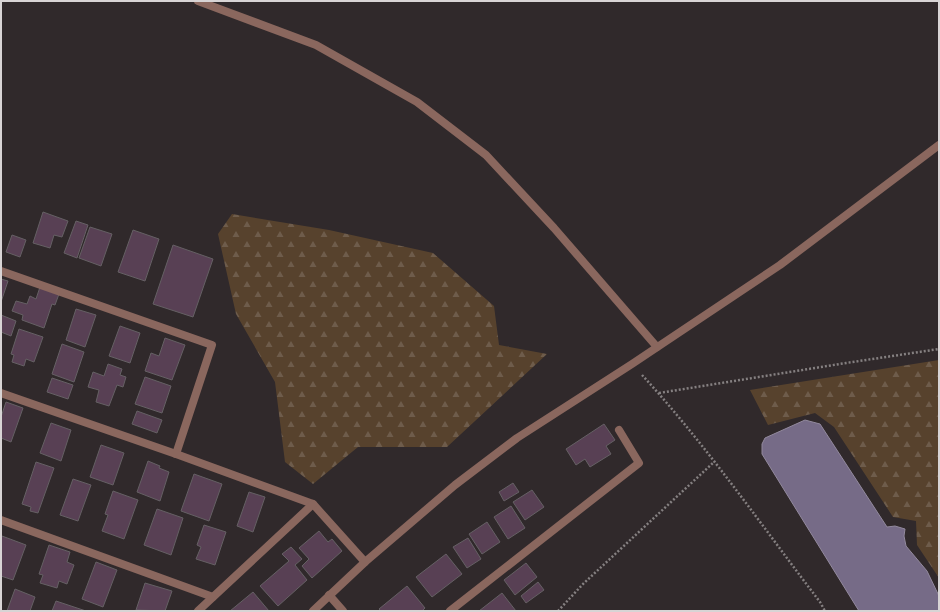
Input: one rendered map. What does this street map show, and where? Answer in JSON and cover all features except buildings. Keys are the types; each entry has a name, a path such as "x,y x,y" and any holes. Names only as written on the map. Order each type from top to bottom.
{"street":[{"path":"198,1 316,45 417,102 486,155 554,228 657,347"},
{"path":"313,611 365,562 455,485 517,438 632,364 780,265 939,145"},
{"path":"1,271 212,345 176,454"},
{"path":"1,393 313,504 365,562"},
{"path":"450,611 639,463 619,430"},
{"path":"198,611 313,504"},
{"path":"1,520 213,597"},
{"path":"329,595 343,611"}],"path":[{"path":"658,393 939,349"},
{"path":"632,364 658,393 714,462 820,602 825,611"},
{"path":"558,611 583,584 714,462"}],"green space":[{"path":"232,214 329,230 433,253 494,306 499,345 547,354 447,447 358,447 313,484 285,462 275,382 236,314 218,234"},
{"path":"939,360 939,578 917,545 916,521 893,517 834,427 815,413 768,425 750,390"}],"shaded area":[{"path":"805,420 820,424 887,527 895,526 905,529 904,536 906,546 927,571 939,596 939,611 859,611 762,454 762,444 765,438"}]}
